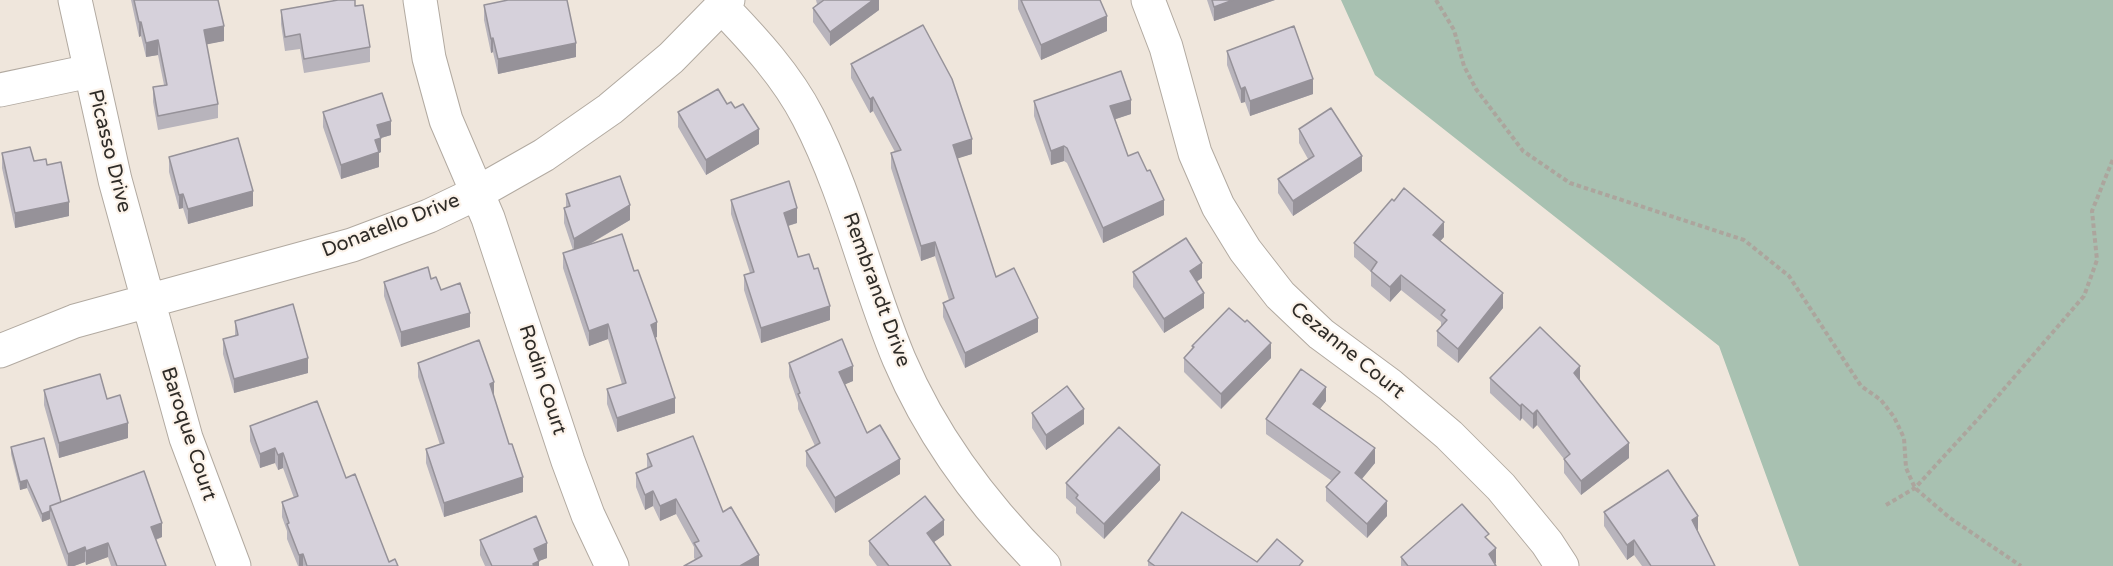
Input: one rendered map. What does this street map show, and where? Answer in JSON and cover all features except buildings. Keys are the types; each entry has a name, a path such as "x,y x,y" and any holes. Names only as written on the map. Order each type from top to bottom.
{"street":[{"name":"Picasso Drive","path":"75,0 115,180 148,301"},
{"name":"Rodin Court","path":"420,0 429,58 446,120 489,218 568,461 588,515 612,566"},
{"name":"Cezanne Court","path":"1148,0 1166,47 1195,153 1218,206 1245,250 1280,295 1322,334 1390,385 1449,435 1501,487 1547,543 1562,566"},
{"name":"Donatello Drive","path":"0,351 75,321 351,245 429,216 477,193 544,155 610,109 671,58 725,4"},
{"name":"Rembrandt Drive","path":"725,4 742,28 775,66 807,115 831,164 876,299 900,361 933,425 973,486 1014,537 1044,566"},
{"path":"0,90 90,71"},
{"name":"Baroque Court","path":"148,301 186,438 234,566"}],"path":[{"path":"1436,0 1454,30 1464,66 1476,89 1523,151 1570,183 1744,240 1789,276 1860,386 1881,400 1894,417 1904,438 1906,468 1915,488 1950,518 2021,566"},
{"path":"1886,505 1915,488 2084,296 2097,260 2092,211 2113,159"}],"green space":[{"path":"1341,0 2113,0 2113,566 1799,566 1719,346 1375,75"}]}
